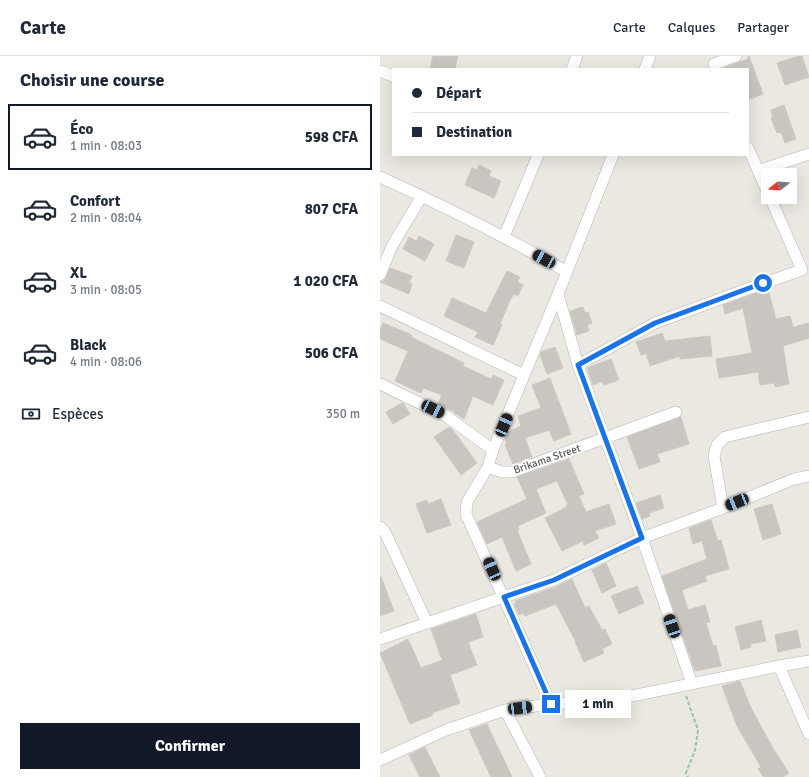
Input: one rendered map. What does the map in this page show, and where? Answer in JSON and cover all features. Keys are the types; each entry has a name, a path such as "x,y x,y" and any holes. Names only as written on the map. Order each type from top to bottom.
{"street":[{"path":"572,68 577,56"},
{"path":"645,68 650,56"},
{"path":"713,63 736,56"},
{"path":"380,71 392,76"},
{"path":"749,150 761,178"},
{"path":"758,171 809,154"},
{"path":"504,238 538,156"},
{"path":"551,704 466,514 467,502 488,467 493,450 567,272 613,156"},
{"path":"380,177 422,196 567,272"},
{"path":"380,275 392,246 422,196"},
{"path":"578,365 655,323 806,269 774,204"},
{"path":"558,294 578,365 642,538 688,688"},
{"path":"380,306 524,375"},
{"path":"380,384 446,416 493,450"},
{"name":"Brikama Street","path":"488,467 502,472 512,472 676,412"},
{"path":"723,508 714,456 717,445 726,437 809,416"},
{"path":"380,639 554,580 642,538 723,508 794,479 809,476"},
{"path":"380,526 385,532 427,623"},
{"path":"380,760 446,730 505,710 551,704 612,700 688,688 779,666 809,661"},
{"path":"779,666 809,734"},
{"path":"505,710 540,777"}],"path":[{"path":"688,688 698,730 695,750 686,773 688,777"}],"building":[{"path":"433,56 458,56 455,68 430,68"},
{"path":"749,56 763,94 749,100 749,68 724,68 748,59"},
{"path":"802,56 809,77 785,85 777,63"},
{"path":"784,105 796,139 785,143 781,132 777,133 771,118 773,117 771,110"},
{"path":"479,165 491,171 489,176 501,181 494,198 465,185 472,168 477,170"},
{"path":"456,235 474,242 464,268 446,261"},
{"path":"419,236 434,244 425,261 403,249 409,237 416,241"},
{"path":"390,268 412,276 409,283 412,284 409,294 380,282 384,281"},
{"path":"507,271 520,277 517,282 523,285 518,296 514,294 510,300 500,324 502,325 493,345 475,337 478,332 444,316 452,298 486,313"},
{"path":"768,289 776,319 790,316 793,327 809,323 809,338 783,346 789,384 775,387 774,383 760,385 758,372 719,378 716,359 752,353 743,308 725,314 723,305"},
{"path":"583,307 585,313 588,312 592,323 587,325 589,331 577,335 570,311"},
{"path":"383,323 412,335 411,337 464,363 463,366 491,379 493,375 504,380 493,405 473,396 464,419 454,413 455,412 438,404 442,395 423,388 421,393 395,381 408,351 380,339 380,330"},
{"path":"662,333 665,341 710,336 712,356 680,359 680,356 650,366 646,353 641,355 636,342"},
{"path":"555,347 563,368 547,374 540,355 541,352"},
{"path":"611,359 619,380 604,385 602,381 593,385 587,368"},
{"path":"550,378 571,434 554,441 549,430 525,438 532,457 513,464 505,445 507,444 505,439 508,432 521,426 518,416 541,408 532,385"},
{"path":"402,403 410,414 393,424 386,412"},
{"path":"681,417 689,444 657,454 660,462 639,469 627,437"},
{"path":"449,427 477,463 461,475 434,437"},
{"path":"569,459 584,494 579,496 586,512 609,504 616,524 595,531 599,538 584,545 583,541 562,551 545,518 567,507 566,505 568,505 557,481 536,489 546,513 518,526 519,530 517,530 531,564 516,571 502,537 487,544 477,522 527,499 517,477"},
{"path":"660,495 664,508 649,513 650,516 642,519 636,503"},
{"path":"441,499 451,525 427,533 416,504 427,500 428,504"},
{"path":"772,504 781,534 763,540 754,509"},
{"path":"711,520 718,541 721,540 729,569 705,576 707,581 682,590 688,610 705,605 710,622 706,623 713,646 716,645 721,666 695,671 662,576 707,559 702,541 693,544 689,528"},
{"path":"606,563 616,586 602,593 592,570"},
{"path":"380,577 394,611 380,616"},
{"path":"572,579 585,608 589,606 602,630 605,629 612,644 602,649 604,653 584,662 576,642 556,604 525,616 523,613 519,615 514,604 516,603 515,601 556,587"},
{"path":"637,586 644,603 619,614 611,596"},
{"path":"476,614 483,637 468,642 477,665 450,675 460,703 432,713 433,715 410,724 380,653 408,639 421,668 442,660 431,629"},
{"path":"761,620 766,641 750,644 751,647 741,650 735,627"},
{"path":"797,630 801,647 778,652 775,635"},
{"path":"740,681 751,708 774,750 789,773 783,777 764,777 758,769 761,767 737,726 722,686"},
{"path":"487,724 512,777 491,777 469,730"},
{"path":"425,747 440,777 420,777 409,755"}],"route":[{"path":"551,704 504,597 554,580 642,538 578,365 655,323 763,283"}]}
